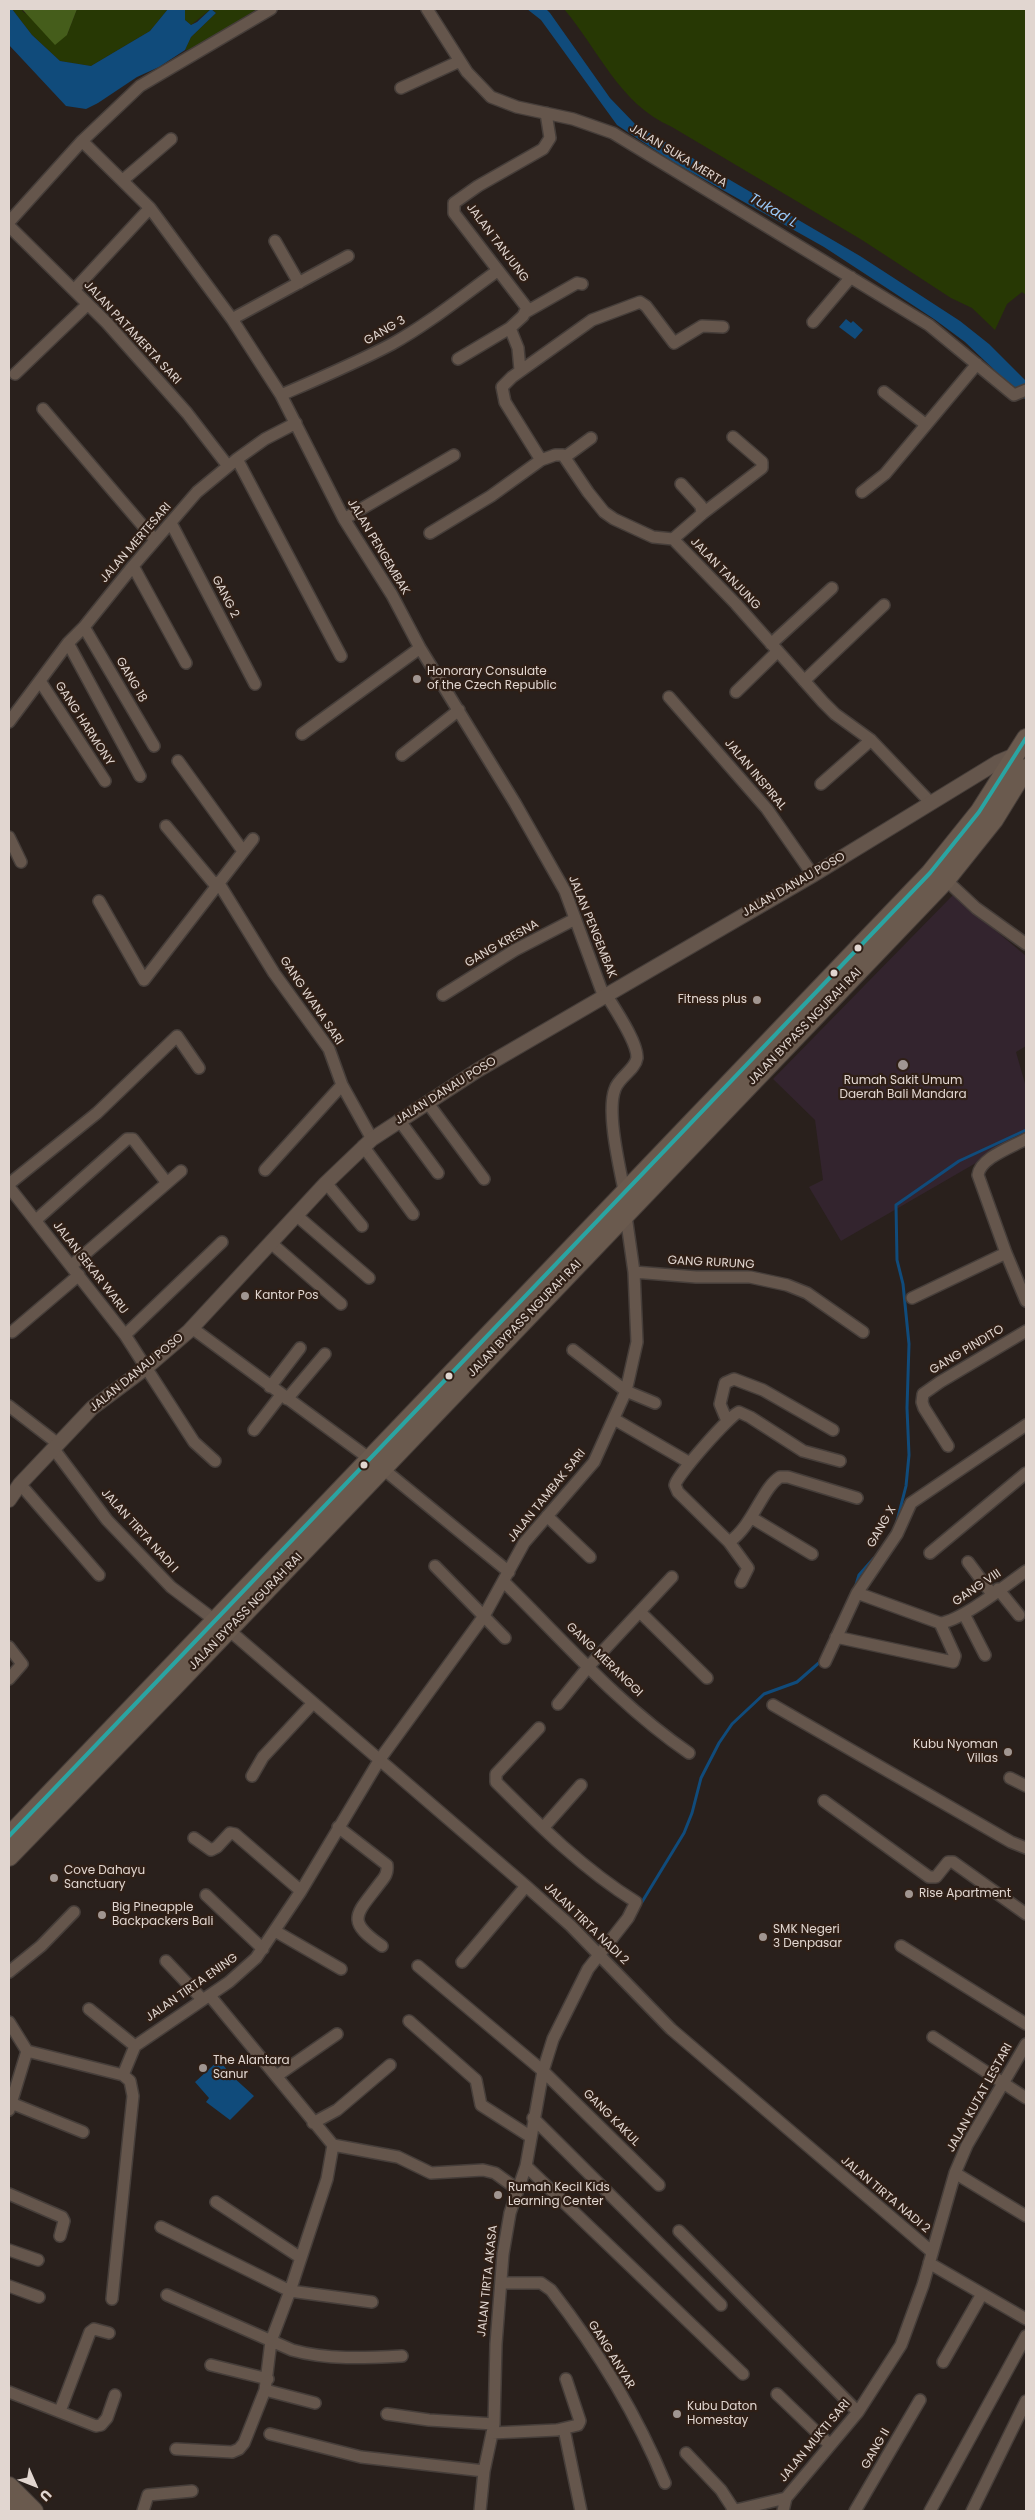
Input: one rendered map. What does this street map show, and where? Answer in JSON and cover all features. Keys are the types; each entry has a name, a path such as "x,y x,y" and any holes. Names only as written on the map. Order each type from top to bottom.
{"highway":[{"name":"JALAN BYPASS NGURAH RAI","path":"9,1858 222,1626 625,1195 701,1126 946,880 994,820 1021,761 1026,738"},
{"name":"JALAN BYPASS NGURAH RAI","path":"376,1463 626,1216 701,1126 930,873 956,843 992,794 1021,761"},
{"name":"JALAN BYPASS NGURAH RAI","path":"9,1836 222,1626"},
{"path":"9,2486 34,2511"},
{"path":"9,2508 12,2511"}],"street":[{"path":"9,222 82,141 140,86 272,9"},
{"name":"JALAN SUKA MERTA","path":"426,9 476,84 491,97 516,107 587,123 613,133 929,325 1002,387 1014,395 1022,393"},
{"path":"401,88 460,62"},
{"name":"JALAN TANJUNG","path":"526,312 525,303 453,209 454,203 466,194 543,149 550,138 546,113"},
{"path":"123,180 171,139"},
{"name":"JALAN PENGEMBAK","path":"82,141 150,208 232,319 281,395 344,519 392,595 420,648 459,710 565,891 606,996 636,1052 634,1064 621,1079 613,1096 616,1148 625,1195"},
{"path":"74,290 150,208"},
{"name":"JALAN PATAMERTA SARI","path":"9,226 88,304 232,462 341,656"},
{"path":"275,241 300,282"},
{"path":"232,319 348,256"},
{"name":"GANG 3","path":"281,395 355,363 393,343 431,319 493,274"},
{"path":"812,322 851,277"},
{"path":"458,360 510,328 526,312 577,284 582,284"},
{"path":"541,460 505,402 502,393 506,381 520,370 592,320 643,302 674,343 702,326 723,326"},
{"path":"15,374 88,304"},
{"path":"510,328 518,348 520,370"},
{"path":"862,492 885,474 977,364"},
{"path":"884,392 926,424"},
{"path":"43,409 155,540"},
{"name":"JALAN MERTESARI","path":"9,722 68,643 84,627 133,566 197,492 232,462 265,439 296,423"},
{"path":"673,539 762,468 762,462 733,437"},
{"path":"430,533 491,496 541,460 555,455 566,457 591,438"},
{"path":"344,519 454,455"},
{"name":"JALAN TANJUNG","path":"566,457 588,492 604,512 614,519 653,537 673,539 835,714 871,740 931,803"},
{"path":"681,484 701,506 702,514"},
{"name":"GANG 2","path":"171,523 255,684"},
{"path":"133,566 186,663"},
{"path":"736,692 832,588"},
{"path":"804,681 884,605"},
{"name":"GANG 18","path":"84,627 154,746"},
{"path":"68,643 140,776"},
{"path":"302,734 420,648"},
{"name":"GANG HARMONY","path":"40,681 104,782"},
{"name":"JALAN INSPIRAL","path":"669,697 767,809 813,876"},
{"path":"9,712 21,707"},
{"path":"402,755 459,710"},
{"path":"821,784 871,740"},
{"path":"178,761 243,851"},
{"name":"JALAN DANAU POSO","path":"9,1500 20,1484 92,1408 147,1367 192,1328 326,1183 367,1142 427,1102 813,876 998,762 1021,761"},
{"path":"962,784 974,782 992,794"},
{"name":"GANG WANA SARI","path":"166,826 217,884 274,972 326,1043 367,1142 413,1214"},
{"path":"9,837 21,862"},
{"path":"99,901 144,980 253,839"},
{"path":"946,880 976,908 1026,944"},
{"name":"GANG KRESNA","path":"443,995 515,950 575,919"},
{"path":"9,1186 97,1113 176,1036 199,1068"},
{"path":"265,1170 342,1085"},
{"path":"427,1102 484,1179"},
{"path":"399,1120 438,1173"},
{"path":"36,1220 130,1138 142,1149 167,1183"},
{"path":"1026,1139 984,1163 979,1169 982,1189 1026,1301"},
{"path":"71,1266 181,1171"},
{"path":"326,1183 362,1226"},
{"name":"JALAN SEKAR WARU","path":"9,1186 125,1334 194,1442 215,1461"},
{"path":"296,1216 369,1278"},
{"name":"JALAN TAMBAK SARI","path":"380,1759 484,1616 524,1543 594,1462 614,1419 626,1391 637,1342 634,1272 626,1216"},
{"path":"125,1334 222,1242"},
{"path":"271,1242 341,1304"},
{"path":"912,1298 1006,1253"},
{"name":"GANG RURUNG","path":"634,1272 696,1277 750,1277 787,1285 808,1293 863,1332"},
{"path":"12,1332 79,1275"},
{"name":"GANG MERANGGI","path":"192,1328 376,1463 507,1577 589,1666 668,1738 689,1753"},
{"name":"GANG PINDITO","path":"948,1446 924,1408 922,1402 923,1394 1026,1331"},
{"path":"270,1387 300,1348"},
{"path":"573,1350 626,1391 654,1403"},
{"path":"254,1430 325,1354"},
{"path":"727,1421 720,1404 726,1383 734,1379 763,1390 834,1430"},
{"name":"JALAN TIRTA NADI I","path":"9,1406 55,1446 102,1514 146,1563 172,1587 222,1626"},
{"path":"741,1582 748,1568 729,1542 677,1489 676,1481 690,1463 736,1413 743,1413 803,1451 840,1461"},
{"path":"614,1419 690,1463"},
{"name":"GANG X","path":"825,1662 857,1593 897,1534 911,1503 1026,1425"},
{"path":"930,1553 1026,1473"},
{"path":"729,1542 752,1518 774,1483 783,1476 857,1498"},
{"path":"20,1484 99,1575"},
{"path":"548,1516 590,1557"},
{"path":"752,1518 812,1554"},
{"path":"968,1562 995,1592 1020,1615"},
{"path":"435,1566 506,1638"},
{"name":"GANG VIII","path":"940,1623 964,1614 1026,1572"},
{"path":"558,1704 589,1666 672,1577"},
{"path":"836,1637 952,1662 955,1656 940,1623 857,1593"},
{"path":"640,1612 707,1678"},
{"path":"964,1614 985,1654"},
{"name":"JALAN TIRTA NADI 2","path":"222,1626 380,1759 526,1886 671,2029 930,2258 982,2294 1026,2319"},
{"path":"9,1648 22,1664 9,1679"},
{"path":"252,1776 263,1757 313,1703"},
{"path":"773,1704 1011,1842 1026,1848"},
{"path":"539,1728 496,1774 496,1782 543,1828 582,1785"},
{"name":"JALAN TIRTA ENING","path":"134,2046 245,1969 263,1948 301,1891 380,1759"},
{"path":"1010,1778 1026,1786"},
{"path":"824,1801 929,1877 936,1877 948,1862 953,1862 1026,1914"},
{"path":"338,1827 387,1866 386,1876 358,1913 357,1921 362,1931 382,1946"},
{"name":"JALAN TIRTA AKASA","path":"480,2511 484,2471 493,2428 496,2344 503,2254 510,2213 526,2166 533,2118 543,2071 563,2015 588,1969 628,1918 636,1902 604,1882 543,1828"},
{"path":"194,1838 211,1850 217,1847 227,1835 233,1833 301,1891"},
{"path":"462,1962 526,1886"},
{"path":"206,1895 263,1948"},
{"path":"9,1972 41,1946 74,1912"},
{"path":"275,1931 341,1970"},
{"path":"901,1946 1026,2024"},
{"path":"166,1961 206,1997 278,2075 313,2123 333,2145 398,2157 431,2173 483,2170 495,2173 517,2189"},
{"name":"GANG KAKUL","path":"418,1966 543,2071 659,2185"},
{"path":"89,2009 134,2046 123,2075"},
{"path":"409,2021 476,2080 481,2105 530,2137"},
{"path":"9,2022 27,2050 123,2075 130,2081 133,2096 112,2299"},
{"path":"278,2075 337,2034"},
{"path":"933,2037 1026,2098"},
{"name":"JALAN KUTAT LESTARI","path":"930,2258 955,2173 966,2145 1026,2044"},
{"path":"27,2050 10,2107 83,2132"},
{"path":"313,2123 343,2106 390,2065"},
{"path":"533,2118 721,2306"},
{"path":"176,2449 232,2452 239,2449 266,2384 271,2341 327,2178 333,2145"},
{"path":"526,2166 742,2374"},
{"path":"955,2173 1026,2216"},
{"path":"9,2194 62,2217 64,2221 60,2236"},
{"path":"216,2202 301,2258"},
{"path":"161,2227 290,2290 372,2302"},
{"path":"678,2231 858,2412"},
{"path":"9,2250 38,2260"},
{"name":"JALAN MUKTI SARI","path":"782,2511 786,2498 858,2412 900,2345 924,2286 930,2258"},
{"name":"GANG ANYAR","path":"501,2282 541,2283 551,2290 595,2354 646,2438 665,2483"},
{"path":"9,2286 39,2297"},
{"path":"944,2362 982,2294"},
{"path":"167,2295 292,2350 318,2356 402,2356"},
{"path":"60,2411 90,2332 94,2329 109,2333"},
{"path":"930,2511 1026,2336"},
{"path":"212,2365 315,2403"},
{"path":"387,2414 493,2428 564,2429 576,2426 580,2421 566,2379"},
{"path":"9,2392 96,2426 101,2425 107,2418 115,2395"},
{"path":"777,2394 830,2445"},
{"name":"GANG II","path":"855,2511 920,2400"},
{"path":"972,2511 1026,2401"},
{"path":"564,2429 581,2511"},
{"path":"270,2434 361,2457 484,2471"},
{"path":"686,2453 721,2490 733,2511 786,2498"},
{"path":"143,2511 148,2495 192,2491"}],"shaded area":[{"name":"Rumah Sakit Umum Daerah Bali Mandara","path":"953,895 1026,956 1026,1046 1016,1052 1026,1087 1026,1134 841,1241 809,1187 823,1180 815,1120 773,1079"}],"green space":[{"path":"12,9 22,9 23,12 67,35 77,9 168,9 150,31 91,66 60,61 32,35"},
{"path":"22,9 77,9 67,35 55,45"},
{"path":"185,9 211,9 191,25 185,20"},
{"path":"212,9 257,9 194,49 185,50 191,37 216,13"},
{"path":"564,9 1026,9 1026,295 1022,292 1007,304 995,330 972,308 951,298 862,240 654,117 638,105 611,75"}],"water":[{"path":"9,9 12,9 32,35 60,61 91,66 150,31 168,9 185,9 185,20 191,25 211,9 216,13 191,37 185,50 86,109 66,106 9,45"},
{"name":"Tukad L","path":"527,9 546,9 550,13 610,98 636,125 860,256 960,321 989,344 1026,381 1026,400 965,342 934,319 824,247 673,162 617,125 541,20"},
{"path":"846,319 851,323 853,321 863,330 855,339 839,327"},
{"path":"219,2060 232,2076 254,2096 230,2120 206,2102 209,2098 195,2082"}],"waterway":[{"path":"897,1521 906,1486 909,1455 907,1408 909,1344 903,1284 897,1260 896,1205 959,1161 1026,1130"},
{"path":"855,1588 859,1575 874,1558"},
{"path":"642,1902 684,1833 692,1813 701,1778 719,1743 732,1724 764,1694 797,1682 821,1661"}],"transit line":[{"path":"9,1836 930,873 979,812 1026,738"}],"place":[{"name":"Honorary Consulate of the Czech Republic","path":"417,679"},
{"name":"Fitness plus","path":"757,1000"},
{"name":"Rumah Sakit Umum Daerah Bali Mandara","path":"903,1065"},
{"name":"Kantor Pos","path":"245,1296"},
{"name":"Kubu Nyoman Villas","path":"1008,1752"},
{"name":"Cove Dahayu Sanctuary","path":"54,1878"},
{"name":"Rise Apartment","path":"909,1894"},
{"name":"Big Pineapple Backpackers Bali","path":"102,1915"},
{"name":"SMK Negeri 3 Denpasar","path":"763,1937"},
{"name":"The Alantara Sanur","path":"203,2068"},
{"name":"Rumah Kecil Kids Learning Center","path":"498,2195"},
{"name":"Kubu Daton Homestay","path":"677,2414"}]}
